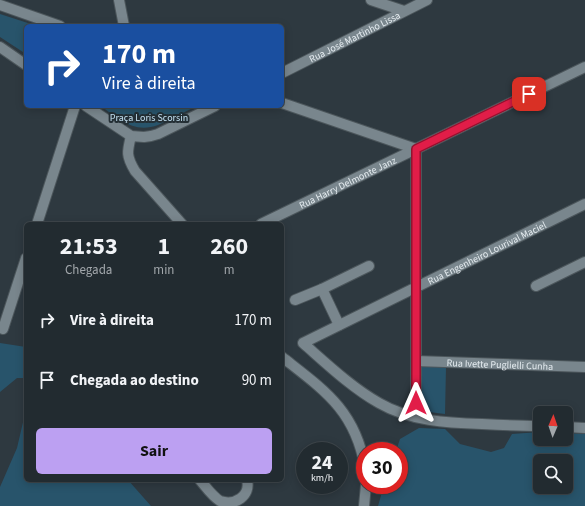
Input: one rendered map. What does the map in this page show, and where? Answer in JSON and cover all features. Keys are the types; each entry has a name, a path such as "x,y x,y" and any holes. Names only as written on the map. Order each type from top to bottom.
{"street":[{"path":"119,0 124,24"},
{"path":"371,0 404,11"},
{"name":"Rua José Martinho Lissa","path":"284,72 427,0"},
{"path":"0,5 54,24"},
{"path":"0,47 24,64"},
{"name":"Rua Harry Delmonte Janz","path":"265,222 585,67"},
{"path":"284,104 416,149 416,417 448,423 533,426"},
{"path":"38,222 74,108"},
{"path":"89,108 131,136 144,137 151,136 211,108"},
{"path":"131,136 127,154 129,162 135,171 180,222"},
{"name":"Rua Engenheiro Lourival Maciel","path":"416,417 398,412 380,404 364,394 303,343 585,204"},
{"path":"536,286 585,262"},
{"path":"3,329 24,264"},
{"path":"296,300 369,266"},
{"path":"322,289 339,325"},
{"path":"284,358 323,389 333,400 351,424 359,442"},
{"name":"Rua Ivette Puglielli Cunha","path":"416,361 585,367"},
{"path":"573,427 585,428"},
{"path":"202,482 221,502 229,504 236,503 244,498 248,492 248,482"},
{"path":"364,506 366,494"}],"green space":[{"path":"0,14 31,24 24,24 24,53 0,37"},
{"name":"Praça Loris Scorsin","path":"104,108 193,108 158,125 142,128 127,124"},
{"path":"0,343 24,347 24,378 17,378 0,392"},
{"path":"422,367 446,367 445,414 421,411"},
{"path":"24,418 24,482 130,482 151,506 0,506 0,487 17,448"},
{"path":"419,428 445,429 460,444 491,452 504,448 512,434 533,432 533,446 573,446 573,433 585,434 585,506 378,506 381,494 408,494 408,442 399,442 400,439"}],"route":[{"path":"416,403 416,149 529,94"}]}
